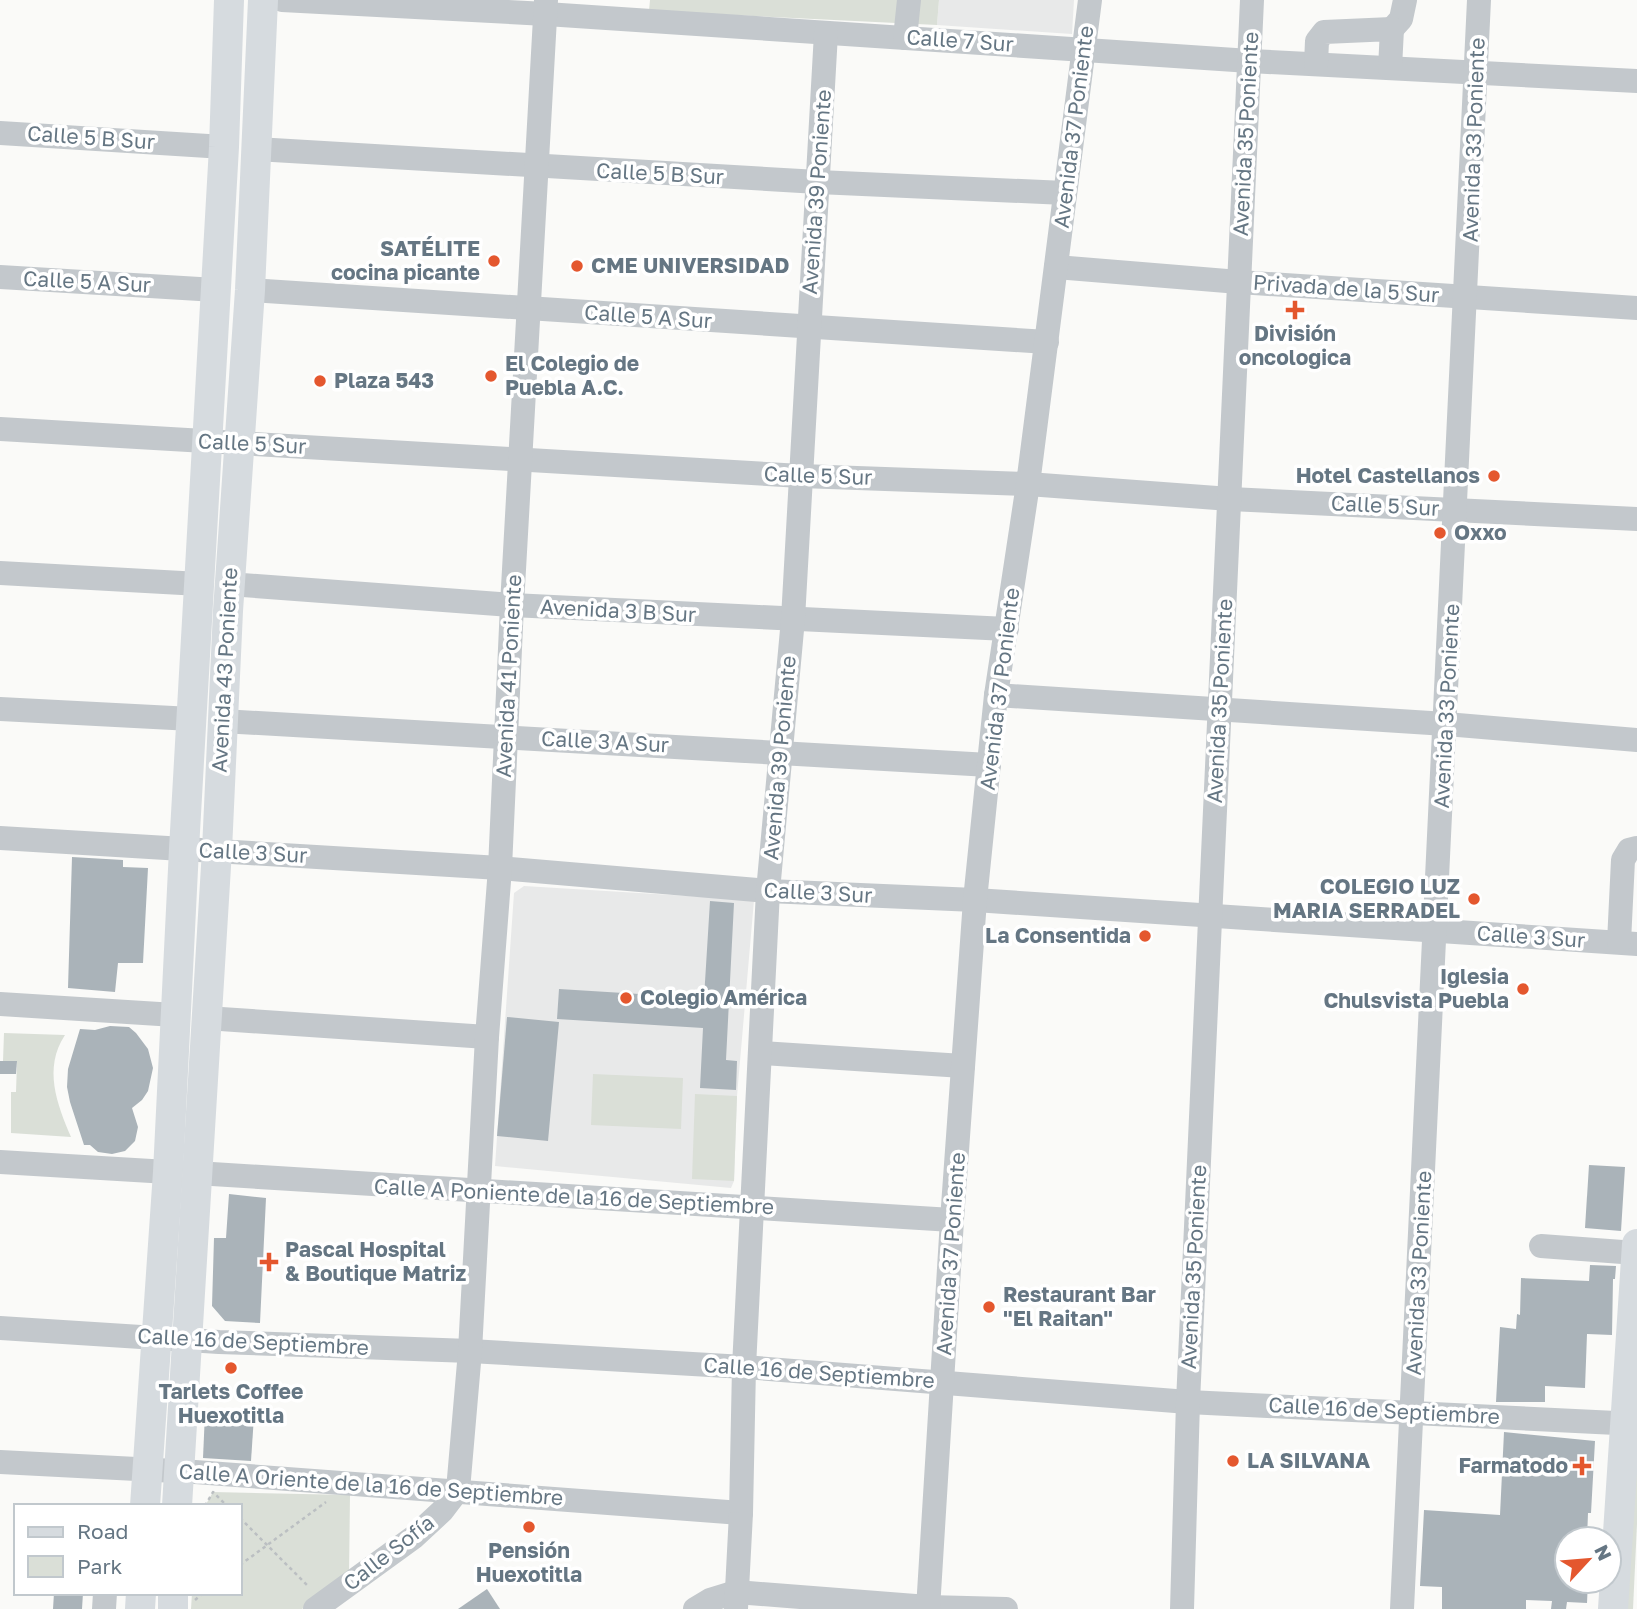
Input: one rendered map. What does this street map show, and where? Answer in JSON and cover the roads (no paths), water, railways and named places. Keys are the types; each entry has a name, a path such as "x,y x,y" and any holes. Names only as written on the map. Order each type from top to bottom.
{"main road":[{"name":"Avenida 43 Poniente","path":"145,1504 157,1338 206,1018 217,850 200,584 224,146 229,0"},
{"name":"Avenida 43 Poniente","path":"177,1504 187,1340 175,1015 184,849 229,584 250,290 263,0"},
{"path":"1613,1609 1631,1424 1637,1244"}],"street":[{"name":"Calle 7 Sur","path":"282,0 546,7 826,33 1250,61 1637,81"},
{"path":"905,38 909,0"},
{"name":"Avenida 37 Poniente","path":"928,1608 975,900 996,695 1028,484 1090,0"},
{"name":"Avenida 35 Poniente","path":"1182,1609 1188,1402 1252,0"},
{"path":"1391,68 1392,29 1401,19 1405,0"},
{"name":"Avenida 33 Poniente","path":"1402,1609 1467,298 1479,0"},
{"name":"Avenida 41 Poniente","path":"458,1490 470,1351 487,1037 500,868 546,7"},
{"path":"1316,64 1317,41 1324,32 1392,29"},
{"name":"Avenida 39 Poniente","path":"736,1600 744,1367 768,891 793,619 826,33"},
{"name":"Calle 5 B Sur","path":"0,133 224,146"},
{"name":"Calle 5 B Sur","path":"256,149 536,167 1065,193"},
{"name":"Privada de la 5 Sur","path":"1056,267 1467,298 1637,307"},
{"name":"Calle 5 A Sur","path":"0,277 216,290"},
{"name":"Calle 5 A Sur","path":"250,290 1046,342"},
{"name":"Calle 5 Sur","path":"0,429 801,476 1028,484 1230,499 1637,519"},
{"path":"0,573 200,584"},
{"name":"Avenida 3 B Sur","path":"229,584 512,606 1007,629"},
{"path":"996,695 1446,724 1637,740"},
{"name":"Calle 3 A Sur","path":"0,709 989,765"},
{"name":"Calle 3 Sur","path":"0,838 500,868 768,891 975,900 1628,943"},
{"path":"1628,943 1625,855 1629,850 1637,848"},
{"path":"0,1004 175,1015"},
{"path":"206,1018 487,1037"},
{"path":"761,1053 963,1066"},
{"name":"Calle A Poniente de la 16 de Septiembre","path":"0,1162 952,1220"},
{"path":"1541,1246 1636,1253"},
{"name":"Calle 16 de Septiembre","path":"0,1328 187,1340 470,1351 744,1367 1188,1402 1631,1424"},
{"name":"Calle A Oriente de la 16 de Septiembre","path":"0,1462 458,1490 741,1513"},
{"name":"Calle Sofía","path":"313,1599 414,1537 442,1511 458,1490"},
{"path":"695,1609 710,1600 736,1600 1006,1609"}],"place":[{"name":"SATÉLITE cocina picante","path":"494,261"},
{"name":"CME UNIVERSIDAD","path":"577,266"},
{"name":"División oncologica","path":"1295,310"},
{"name":"El Colegio de Puebla A.C.","path":"491,376"},
{"name":"Plaza 543","path":"320,381"},
{"name":"Hotel Castellanos","path":"1494,476"},
{"name":"Oxxo","path":"1440,533"},
{"name":"COLEGIO LUZ MARIA SERRADEL","path":"1474,899"},
{"name":"La Consentida","path":"1145,936"},
{"name":"Iglesia Chulsvista Puebla","path":"1523,989"},
{"name":"Colegio América","path":"626,998"},
{"name":"Pascal Hospital & Boutique Matriz","path":"269,1262"},
{"name":"Restaurant Bar \"El Raitan\"","path":"989,1307"},
{"name":"Tarlets Coffee Huexotitla","path":"231,1368"},
{"name":"LA SILVANA","path":"1233,1461"},
{"name":"Farmatodo","path":"1582,1466"},
{"name":"Pensión Huexotitla","path":"529,1527"}]}
